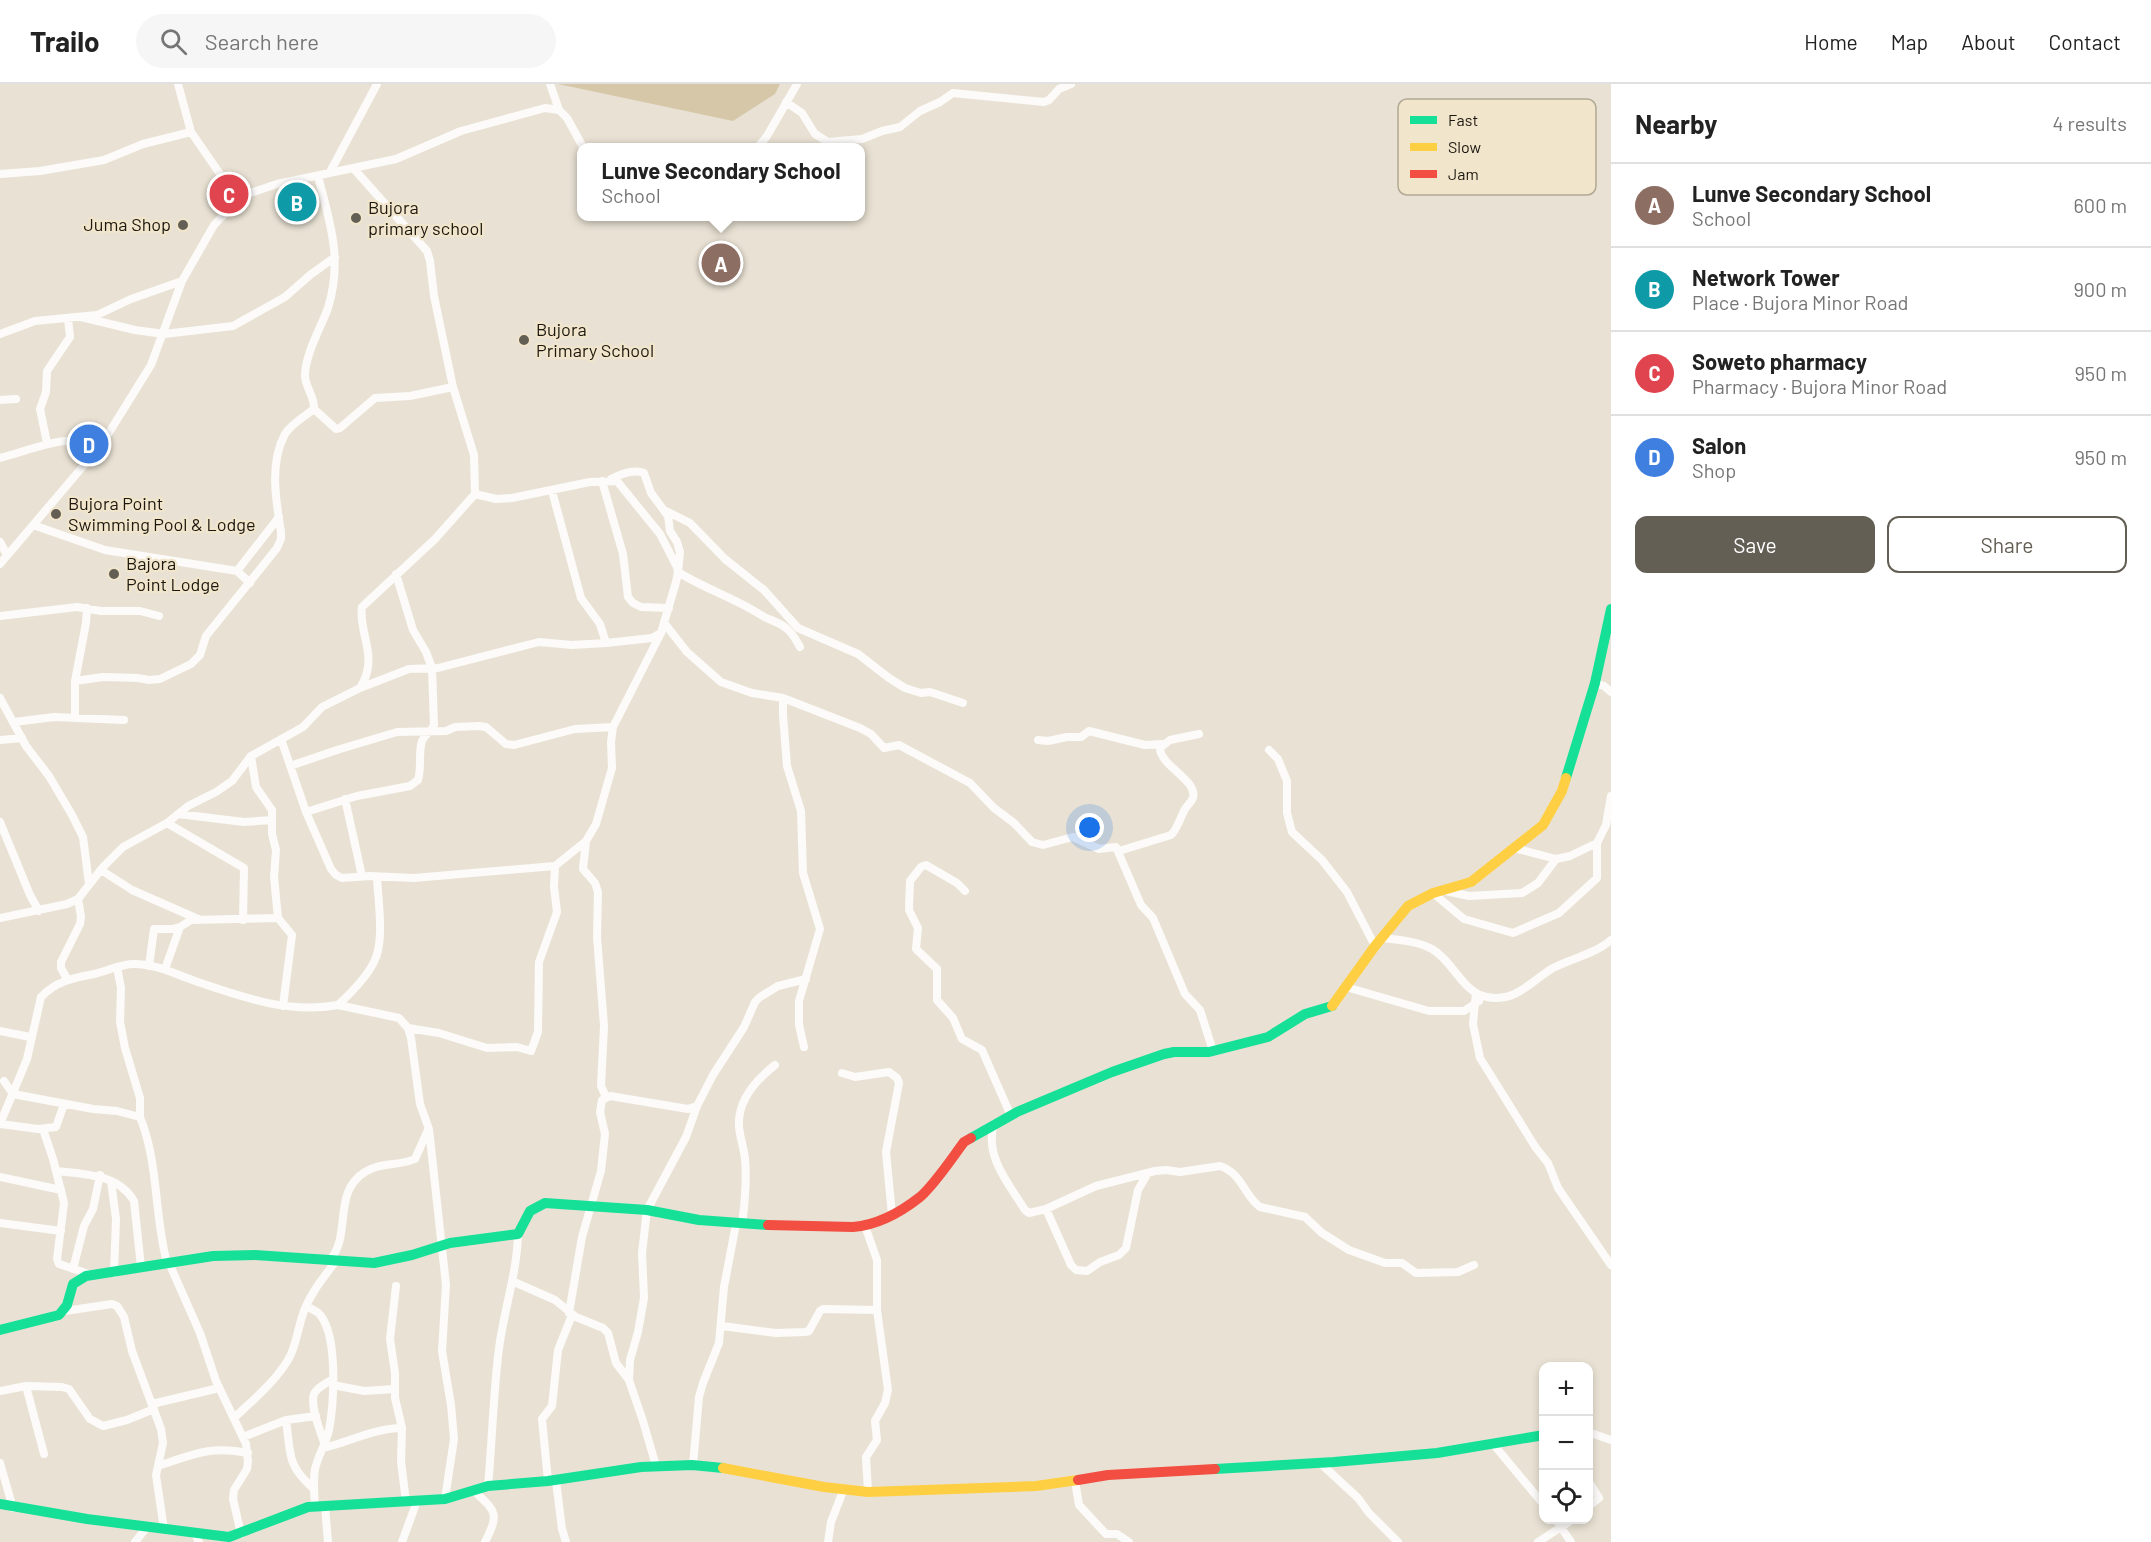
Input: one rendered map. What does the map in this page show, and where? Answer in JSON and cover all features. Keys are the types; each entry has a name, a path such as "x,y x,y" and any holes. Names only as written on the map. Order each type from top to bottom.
{"street":[{"path":"178,84 191,132 238,200"},
{"path":"330,172 376,84"},
{"path":"550,84 559,110 572,124 581,143"},
{"path":"760,143 797,84"},
{"path":"786,102 802,113 820,139 828,142 862,139 900,127 920,111 953,93 1044,102 1059,89 1071,84"},
{"path":"0,564 102,444 151,364 182,281 214,225 238,200 250,193 277,184 396,159 461,131 545,108 559,110"},
{"path":"0,174 40,171 104,160 143,144 191,132"},
{"path":"354,169 427,251 453,387 474,455 475,494 435,540 362,607 369,664 360,688"},
{"path":"318,176 332,230 335,281 305,372 314,400 314,409 336,429 375,398 410,396 453,387"},
{"path":"81,317 135,330 164,334 240,324 285,297 335,257"},
{"path":"0,334 35,321 97,315 131,299 182,281"},
{"path":"47,443 40,409 46,392 47,371 70,337 68,319"},
{"path":"0,400 16,399"},
{"path":"75,681 103,677 160,679 191,664 200,655 206,636 277,548 281,539 275,469 283,440 289,429 314,409"},
{"path":"0,458 63,440 86,440 102,444"},
{"path":"475,494 502,499 605,481 622,474 641,471 646,476 651,493 666,511 690,523 727,561 764,591 798,628 858,654 905,688 921,693 930,692 963,703"},
{"path":"605,481 621,483 656,527 678,572 697,584 783,626 790,631 800,647"},
{"path":"605,481 623,554 628,597 641,607 669,608"},
{"path":"552,491 581,598 600,624 606,643"},
{"path":"281,739 306,812 327,861 336,875 342,878 362,876 414,878 555,866 586,841 596,824 612,768 610,742 613,727 665,624 678,572 680,549 670,531 666,511"},
{"path":"237,571 279,517"},
{"path":"33,525 105,550 237,571 250,583"},
{"path":"0,542 7,555"},
{"path":"306,812 345,799 413,784 419,777 422,742 434,721 432,668 413,630 396,574"},
{"path":"0,616 67,608 140,611 159,616"},
{"path":"75,717 75,681 87,609"},
{"path":"488,1486 498,1357 507,1303 518,1258 518,1234 534,1206 544,1203 647,1210 699,1220 739,1224 814,1227 865,1226 892,1215 921,1196 964,1142 994,1124 1112,1072 1164,1054 1214,1051 1274,1034 1305,1014 1334,1005 1378,942 1408,906 1437,891 1472,882 1543,825 1562,791 1595,683 1611,609"},
{"path":"665,624 687,652 714,678 728,686 745,691 783,698 860,728 871,734 884,748 899,745 970,783 1032,842 1043,845 1073,837 1099,849 1114,846 1119,851 1126,873 1136,890 1141,905 1153,918 1185,994 1202,1014 1214,1051"},
{"path":"0,918 67,904 78,899 123,847 167,823 189,806 224,787 232,781 251,756 303,727 322,707 360,688 409,669 432,668 539,642 572,645 606,643 652,639 662,633"},
{"path":"1595,683 1611,692"},
{"path":"0,698 32,757 49,776 76,822 83,837 89,884"},
{"path":"783,698 787,766 801,811 803,873 820,929 799,1001 799,1025 804,1047"},
{"path":"14,722 54,717 124,720"},
{"path":"290,766 390,733 447,731 471,725 483,726 506,744 514,745 575,729 613,727"},
{"path":"1038,740 1081,737 1089,731 1145,745 1162,744 1199,734"},
{"path":"0,740 22,738"},
{"path":"1119,851 1173,833 1192,798 1193,793 1180,774 1161,757 1162,744"},
{"path":"1269,750 1278,759 1287,781 1287,813 1292,832 1322,860 1347,892 1378,942"},
{"path":"251,756 256,787 270,807 276,850 274,877 278,918 292,935 283,1006"},
{"path":"1437,891 1464,919 1510,933 1520,931 1558,913 1597,878 1597,843 1606,825 1611,796"},
{"path":"345,799 362,876"},
{"path":"178,814 244,822 272,820"},
{"path":"0,822 39,910"},
{"path":"167,823 244,868 243,920"},
{"path":"586,841 583,869 595,883 598,892 597,930 604,1026 602,1086 606,1096"},
{"path":"1514,848 1556,859 1570,856 1597,843"},
{"path":"0,847 9,844"},
{"path":"1437,891 1468,897 1522,893 1538,883 1556,859"},
{"path":"965,891 957,883 926,865 921,867 910,884 909,910 918,928 915,947 937,969 937,1000 953,1018 962,1039 982,1050 1011,1116"},
{"path":"408,1028 432,1032 488,1048 517,1047 531,1051 538,1032 539,962 557,912 554,887 555,866"},
{"path":"101,870 132,890 200,920"},
{"path":"338,1005 368,971 377,954 379,934 377,877"},
{"path":"67,979 61,968 61,962 80,924 78,899"},
{"path":"149,966 154,929 173,929 190,920 278,918"},
{"path":"165,969 180,927"},
{"path":"1378,942 1418,943 1440,955 1476,993 1506,997 1553,968 1603,947 1611,940"},
{"path":"64,1104 59,1125 52,1128 0,1124 27,1059 30,1037 41,997 48,989 67,979 133,964 165,969 256,1002 326,1008 338,1005 399,1018 408,1028 420,1104 429,1129 446,1286 442,1351 454,1439 445,1499"},
{"path":"117,968 121,988 120,1022 138,1091 140,1117 154,1176 160,1235 168,1263 201,1333 211,1369 243,1437 248,1453 247,1469 234,1490 233,1498 241,1534"},
{"path":"629,1380 630,1360 644,1298 642,1253 647,1210 686,1137 697,1106 757,999 778,986 806,978"},
{"path":"1346,987 1429,1011 1460,1011 1486,996"},
{"path":"1476,993 1473,1024 1480,1058 1536,1148 1548,1163 1558,1188 1611,1265"},
{"path":"0,1031 30,1037"},
{"path":"693,1465 699,1397 717,1351 722,1326 724,1287 747,1187 739,1126 740,1117 753,1084 775,1065"},
{"path":"842,1073 855,1077 889,1072 896,1075 898,1080 886,1152 892,1215"},
{"path":"19,1076 2,1080 13,1094 117,1111 140,1117"},
{"path":"606,1096 688,1109 697,1106"},
{"path":"564,1540 542,1419 552,1406 558,1350 571,1314 582,1237 601,1171 605,1134 600,1106 606,1096"},
{"path":"994,1124 991,1136 996,1164 1027,1212 1034,1214 1089,1188 1160,1170 1180,1172 1223,1167 1242,1182 1256,1204 1305,1217 1322,1233 1350,1250 1385,1263 1402,1263 1418,1274 1458,1272 1474,1265"},
{"path":"43,1129 57,1171 64,1203 57,1259 59,1264 93,1275"},
{"path":"234,1418 264,1390 289,1359 295,1347 306,1306 333,1261 338,1247 345,1201 354,1181 373,1168 415,1159 429,1129"},
{"path":"57,1171 100,1175 130,1194 134,1201 141,1267"},
{"path":"1046,1209 1071,1265 1076,1270 1087,1270 1124,1251 1132,1225 1138,1190 1148,1173"},
{"path":"73,1269 84,1226 93,1209 100,1175"},
{"path":"0,1177 61,1190"},
{"path":"111,1181 116,1219 114,1273"},
{"path":"0,1223 61,1231"},
{"path":"865,1226 877,1260 877,1310 888,1390 885,1403 875,1421 877,1440 866,1456 868,1492"},
{"path":"65,1311 73,1284 93,1275 227,1255 374,1263 412,1255 441,1245 518,1234"},
{"path":"512,1281 555,1300 571,1314 608,1333 616,1363 629,1380 644,1421 656,1466"},
{"path":"396,1286 390,1328 395,1373 394,1389 402,1428 401,1461 412,1502 402,1542"},
{"path":"0,1330 59,1315 65,1311 112,1304 120,1309 132,1351 161,1429 163,1443 156,1475 164,1529"},
{"path":"306,1306 318,1313 325,1322 332,1346 333,1382 328,1432 315,1469 314,1489 328,1542"},
{"path":"722,1326 773,1333 805,1332 809,1331 823,1309 877,1310"},
{"path":"324,1445 316,1416 314,1394 318,1390 333,1382 364,1391 394,1389"},
{"path":"0,1391 26,1386 62,1386 69,1389 90,1419 103,1426 127,1420 153,1406 219,1388"},
{"path":"26,1386 44,1454"},
{"path":"243,1437 286,1420 316,1416"},
{"path":"286,1420 291,1461 302,1479 314,1489"},
{"path":"324,1445 402,1428"},
{"path":"1593,1434 1611,1440"},
{"path":"0,1504 13,1508 164,1529 197,1538 241,1534 292,1512 320,1506 354,1506 445,1499 458,1497 488,1486 552,1481 620,1468 693,1465 794,1480 843,1491 1036,1486 1108,1475 1334,1462 1437,1453 1494,1445 1539,1435"},
{"path":"1494,1445 1539,1499"},
{"path":"158,1466 212,1449 248,1453"},
{"path":"1318,1462 1358,1498 1398,1542"},
{"path":"0,1463 13,1508"},
{"path":"1075,1481 1079,1505 1106,1534 1117,1534 1130,1542"},
{"path":"1593,1488 1599,1498 1593,1503"},
{"path":"474,1491 488,1503 494,1516 492,1530 485,1542"},
{"path":"828,1542 831,1522 843,1491"},
{"path":"1559,1524 1571,1542"},
{"path":"1538,1542 1566,1524"},
{"path":"136,1542 147,1527"}],"shaded area":[{"path":"558,84 780,84 775,94 733,121"}],"traffic: fast":[{"path":"1566,778 1595,683 1611,609"},
{"path":"971,1138 1017,1112 1112,1072 1164,1054 1209,1052 1268,1037 1305,1014 1332,1006"},
{"path":"0,1330 59,1315 67,1305 73,1284 86,1276 213,1256 255,1255 374,1263 412,1255 450,1243 518,1234 530,1211 545,1203 647,1210 699,1220 768,1225"},
{"path":"1215,1469 1437,1453 1539,1436"},
{"path":"0,1504 87,1519 229,1537 308,1507 445,1499 488,1486 548,1481 641,1467 692,1465 723,1468"}],"traffic: slow":[{"path":"1332,1006 1375,946 1408,906 1433,893 1471,882 1543,825 1562,791 1566,778"},
{"path":"723,1468 824,1487 868,1492 1036,1486 1078,1480"}],"traffic: jam":[{"path":"768,1225 853,1227 880,1221 905,1208 926,1192 964,1142 971,1138"},
{"path":"1078,1480 1108,1475 1215,1469"}],"place":[{"name":"Soweto pharmacy","path":"229,194"},
{"name":"Network Tower","path":"297,202"},
{"name":"Bujora primary school","path":"356,218"},
{"name":"Juma Shop","path":"183,225"},
{"name":"Lunve Secondary School","path":"721,263"},
{"name":"Bujora Primary School","path":"524,340"},
{"name":"Salon","path":"89,444"},
{"name":"Bujora Point Swimming Pool & Lodge","path":"56,514"},
{"name":"Bajora Point Lodge","path":"114,574"}]}
